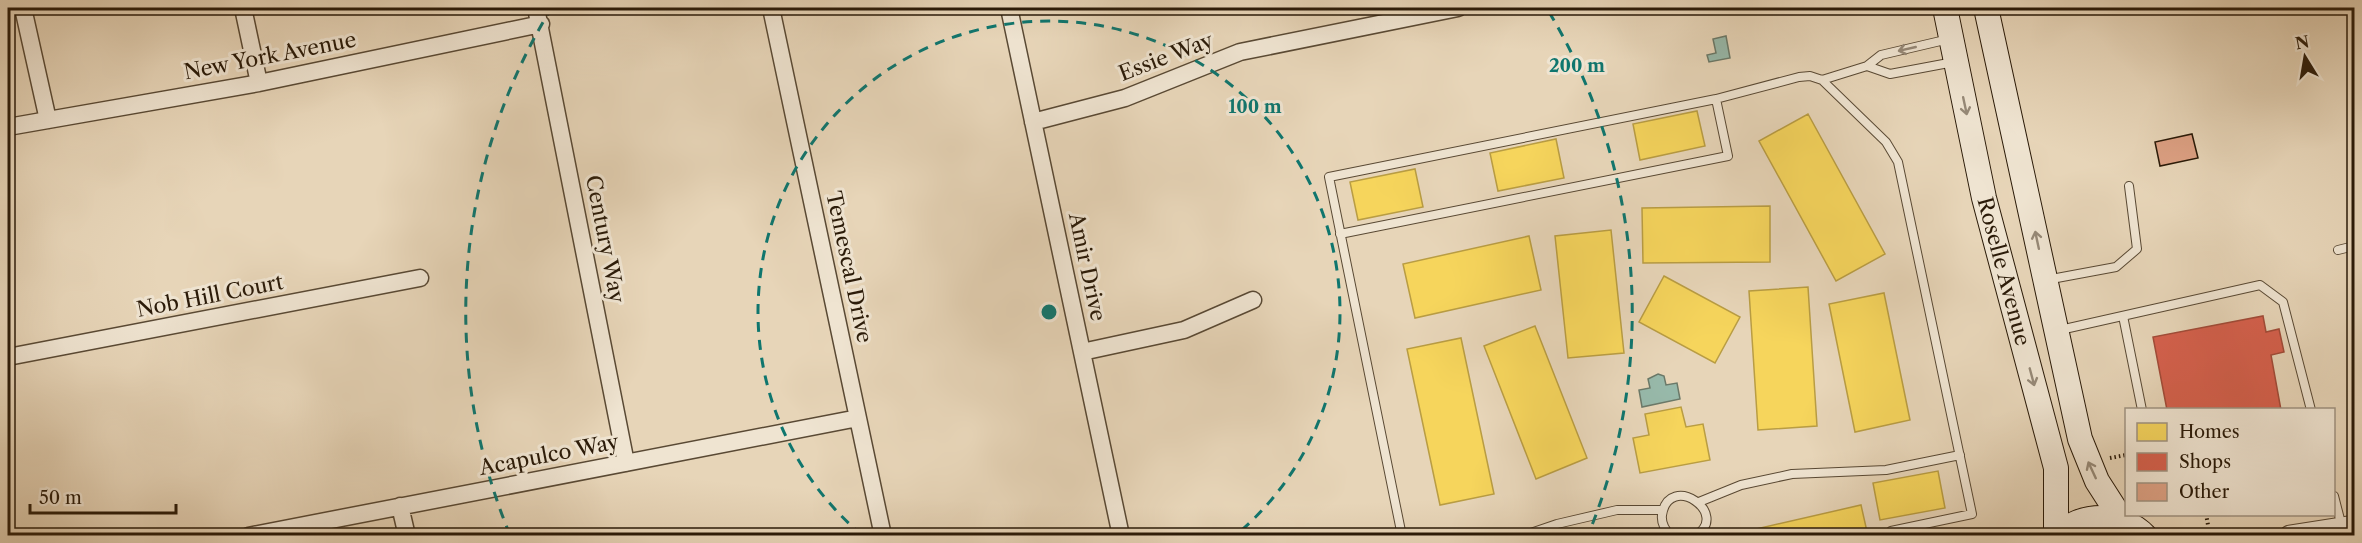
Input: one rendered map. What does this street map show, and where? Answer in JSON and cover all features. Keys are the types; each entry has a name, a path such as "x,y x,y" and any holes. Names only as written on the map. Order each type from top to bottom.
{"main road":[{"name":"Roselle Avenue","path":"1945,8 1984,198 2056,468 2057,536"},
{"name":"Roselle Avenue","path":"1986,8 2084,452 2097,482 2125,513"},
{"name":"Roselle Avenue","path":"2128,516 2141,531"},
{"path":"2057,536 2073,524 2085,519 2110,518 2141,531"}],"street":[{"path":"23,8 48,120"},
{"path":"243,8 259,83"},
{"name":"Century Way","path":"536,8 541,24 626,463"},
{"name":"Temescal Drive","path":"771,8 883,536"},
{"name":"Amir Drive","path":"1009,8 1121,536"},
{"name":"Essie Way","path":"1033,122 1125,98 1240,52 1458,8"},
{"name":"New York Avenue","path":"8,127 259,83 541,24"},
{"name":"Nob Hill Court","path":"8,357 420,278"},
{"path":"1082,352 1184,330 1253,300"},
{"name":"Acapulco Way","path":"248,536 858,418"},
{"path":"400,506 407,536"},
{"path":"2290,536 2348,527"}],"lane":[{"path":"1821,80 1867,66 1881,55 1954,50"},
{"path":"1867,66 1890,74 1954,50"},
{"path":"1402,536 1329,177 1716,99 1810,76 1821,80 1886,142 1898,162 1972,514 1891,531"},
{"path":"1341,234 1728,156 1716,99"},
{"path":"2046,280 2116,267 2138,249 2129,186"},
{"path":"2338,250 2355,246"},
{"path":"2056,331 2260,285 2283,302 2310,408"},
{"path":"2123,316 2142,408"},
{"path":"1699,502 1721,491 1792,474 1886,470 1960,455"},
{"path":"1671,536 1663,527 1661,519 1663,510 1674,498 1683,496 1691,497 1699,502 1706,517 1698,535"},
{"path":"2335,498 2348,527"},
{"path":"1522,536 1557,524 1617,510 1663,510"}],"path":[{"path":"2107,459 2125,455"},
{"path":"2206,516 2208,525"}],"shaded area":[{"path":"1726,36 1730,58 1709,62 1707,55 1716,53 1713,39"},
{"path":"1658,374 1664,376 1666,385 1677,383 1680,399 1642,407 1639,390 1650,388 1648,379"}],"building: Homes":[{"path":"1697,111 1705,146 1640,160 1633,124"},
{"path":"1808,114 1885,254 1836,281 1759,141"},
{"path":"1556,139 1564,178 1498,191 1490,153"},
{"path":"1415,169 1423,207 1358,220 1350,182"},
{"path":"1770,206 1770,262 1643,263 1642,208"},
{"path":"1611,230 1624,353 1568,358 1555,236"},
{"path":"1529,236 1541,290 1415,318 1403,264"},
{"path":"1664,276 1740,317 1715,363 1639,322"},
{"path":"1808,287 1817,426 1758,430 1749,291"},
{"path":"1884,293 1910,420 1855,432 1829,304"},
{"path":"1535,326 1587,458 1536,479 1484,346"},
{"path":"1461,338 1494,494 1440,505 1407,349"},
{"path":"1681,407 1686,427 1703,424 1710,460 1640,473 1633,438 1649,435 1645,414"},
{"path":"1938,471 1945,508 1880,520 1873,483"},
{"path":"1861,505 1868,536 1734,536 1734,534"},
{"path":"493,532 494,536 477,536"}],"building: Shops":[{"path":"2263,316 2266,332 2279,329 2284,352 2271,355 2281,408 2167,408 2153,337"}],"building: Other":[{"path":"2192,134 2198,158 2160,166 2155,142"}]}
